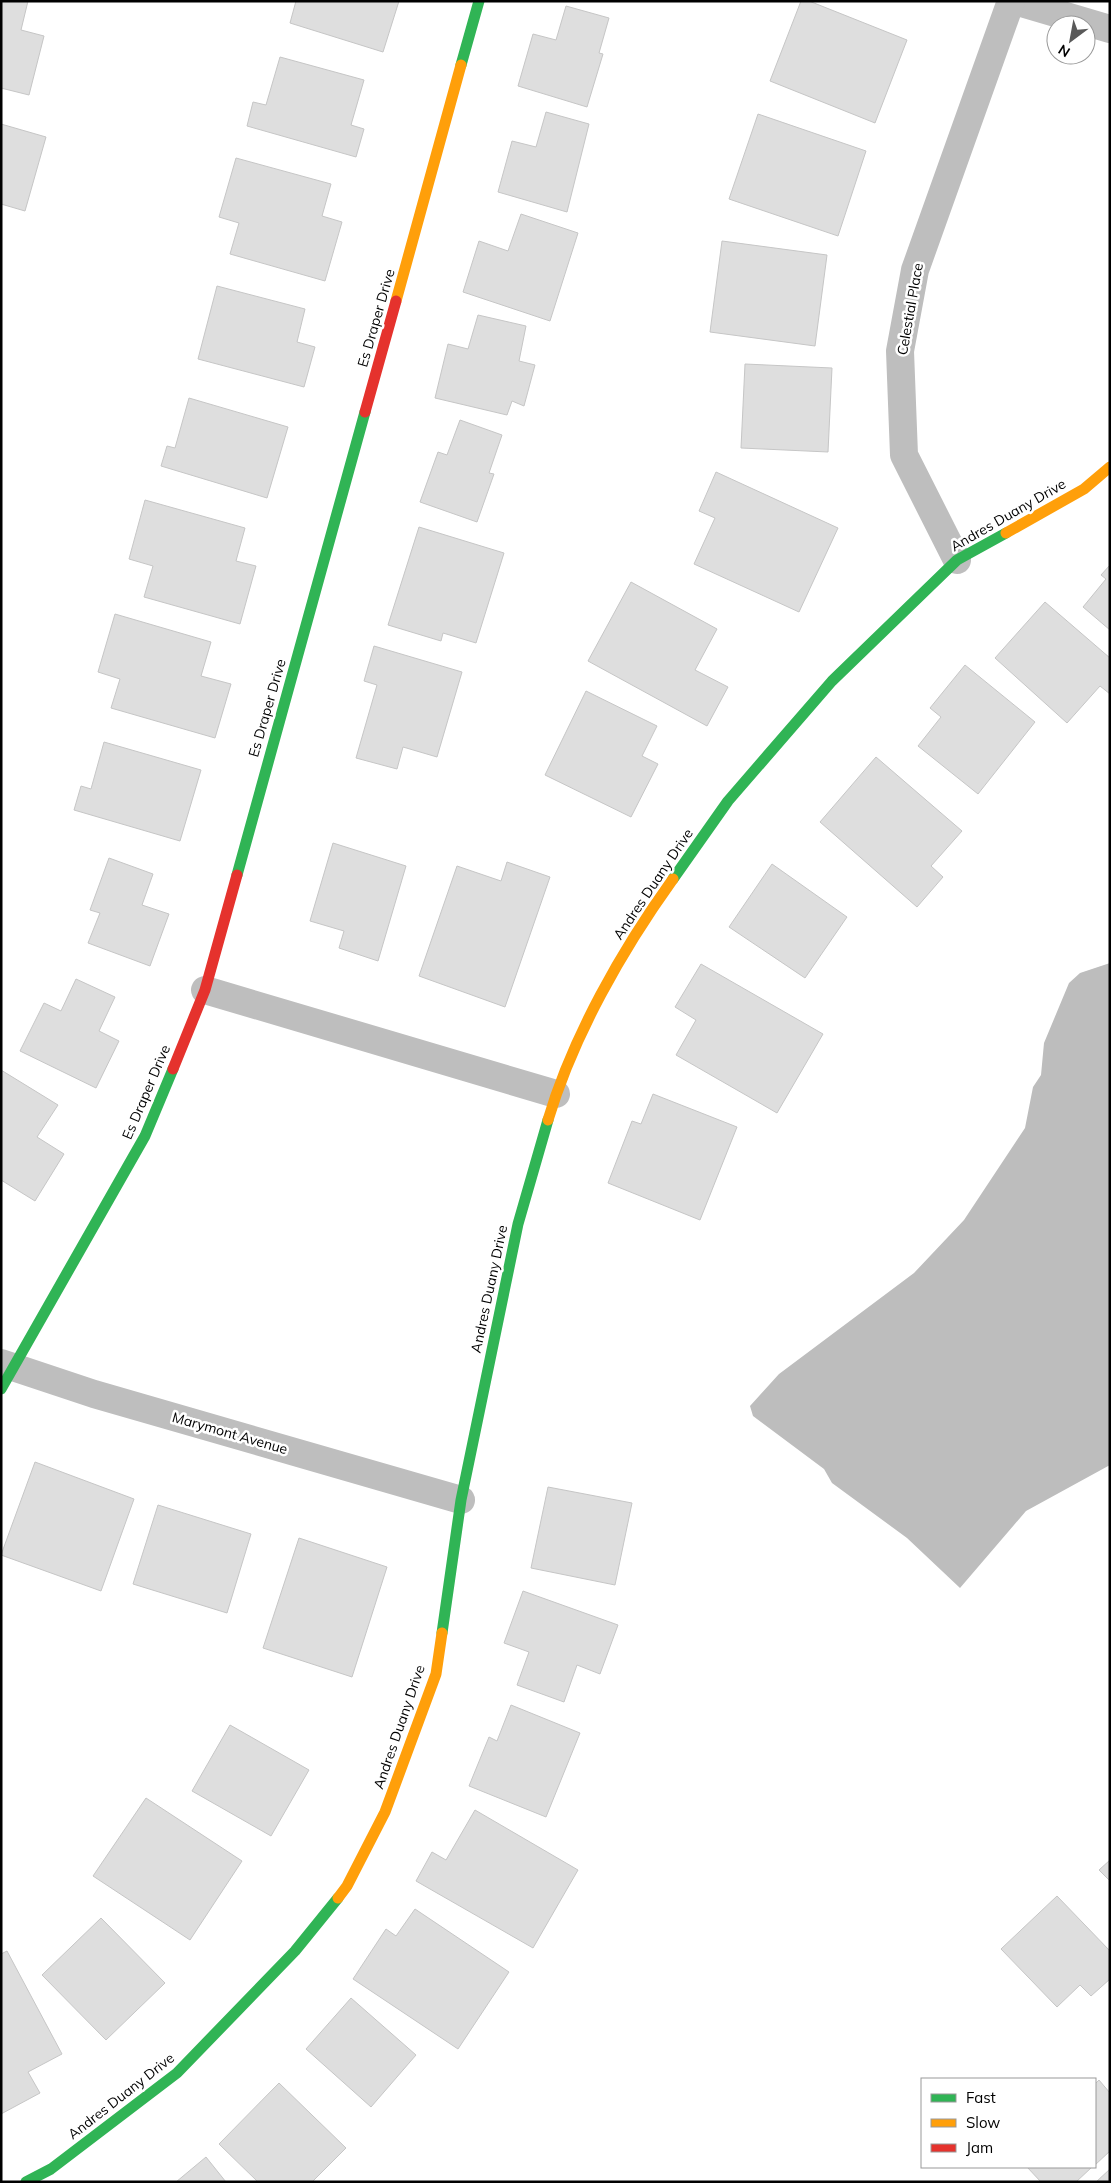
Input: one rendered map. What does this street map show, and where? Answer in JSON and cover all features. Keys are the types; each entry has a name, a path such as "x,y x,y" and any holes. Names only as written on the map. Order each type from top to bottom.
{"street":[{"name":"Es Draper Drive","path":"5,1373 146,1136 205,990 479,1"},
{"name":"Celestial Place","path":"957,560 904,455 900,351 915,270 1011,1"},
{"path":"1015,1 1110,29"},
{"name":"Andres Duany Drive","path":"26,2182 51,2169 177,2073 295,1951 348,1886 385,1812 436,1674 460,1500 518,1224 556,1094 599,998 643,921 728,801 832,681 957,560 1084,489 1110,467"},
{"path":"205,990 556,1094"},
{"name":"Marymont Avenue","path":"5,1373 94,1394 460,1500"}],"shaded area":[{"path":"1110,963 1110,1465 1026,1511 960,1588 907,1538 832,1483 824,1469 753,1416 750,1406 779,1374 914,1273 964,1220 1025,1128 1033,1087 1041,1075 1044,1043 1069,983 1080,973"}],"building":[{"path":"1,1 28,1 21,30 44,36 29,95 1,88"},
{"path":"296,1 399,1 383,52 290,23"},
{"path":"801,1 809,1 907,40 875,123 770,81"},
{"path":"566,6 609,18 599,53 603,54 587,107 518,86 533,34 556,40"},
{"path":"280,57 364,80 351,125 364,129 356,157 247,126 253,102 266,105"},
{"path":"546,112 589,124 567,212 498,192 512,141 536,147"},
{"path":"758,114 866,151 838,236 729,199"},
{"path":"1,124 46,137 25,211 1,204"},
{"path":"236,158 331,184 322,216 342,222 325,281 230,254 239,223 219,217"},
{"path":"521,214 578,233 550,321 463,292 479,241 508,251"},
{"path":"722,241 827,255 815,346 710,332"},
{"path":"217,286 305,309 297,342 315,347 304,387 198,359"},
{"path":"478,315 526,326 519,361 535,365 524,406 512,401 507,415 435,398 448,344 468,349"},
{"path":"745,364 832,368 828,452 741,448"},
{"path":"189,398 288,427 267,498 161,466 167,446 175,448"},
{"path":"460,420 502,435 489,473 494,474 477,522 420,502 438,452 447,455"},
{"path":"716,472 838,528 799,612 694,564 715,518 699,511"},
{"path":"145,500 245,528 236,561 256,566 240,624 144,597 153,566 129,559"},
{"path":"419,527 504,553 476,643 443,633 441,641 388,625"},
{"path":"1110,565 1110,630 1083,607 1106,579 1101,575"},
{"path":"631,582 717,629 695,670 728,687 707,726 588,661"},
{"path":"1045,602 1110,658 1110,694 1100,686 1067,723 995,658"},
{"path":"115,614 211,642 201,676 231,684 215,738 111,708 120,679 98,672"},
{"path":"374,646 462,672 437,757 403,747 397,769 356,758 377,685 364,681"},
{"path":"965,665 1035,722 978,794 918,746 941,717 930,708"},
{"path":"586,691 657,726 642,756 658,764 631,817 545,775"},
{"path":"104,742 201,770 180,841 74,810 81,786 91,789"},
{"path":"876,757 962,831 931,866 943,877 917,907 820,822"},
{"path":"333,843 406,866 378,961 339,948 344,931 310,921"},
{"path":"109,858 153,874 142,905 169,914 150,966 88,943 100,913 90,910"},
{"path":"507,862 550,877 505,1007 419,976 457,866 501,881"},
{"path":"772,864 847,917 805,978 729,927"},
{"path":"701,964 823,1034 777,1113 676,1055 696,1020 675,1007"},
{"path":"76,979 115,997 99,1031 119,1041 96,1088 20,1051 44,1003 61,1011"},
{"path":"1,1070 58,1105 37,1137 64,1154 35,1201 1,1180"},
{"path":"653,1094 737,1127 700,1220 608,1183 632,1121 641,1124"},
{"path":"35,1462 134,1499 101,1591 1,1555"},
{"path":"548,1487 632,1503 615,1585 531,1568"},
{"path":"158,1505 251,1534 227,1613 133,1584"},
{"path":"299,1538 387,1567 352,1677 263,1648"},
{"path":"523,1591 618,1625 600,1674 577,1665 564,1702 517,1685 529,1652 504,1643"},
{"path":"511,1705 580,1733 546,1817 469,1786 489,1737 497,1741"},
{"path":"230,1725 309,1770 271,1836 192,1791"},
{"path":"146,1798 242,1861 190,1940 93,1876"},
{"path":"475,1810 578,1870 533,1948 416,1881 432,1852 446,1860"},
{"path":"1110,1860 1110,1881 1099,1870"},
{"path":"1057,1896 1110,1951 1110,1979 1091,1996 1080,1985 1057,2007 1001,1949"},
{"path":"415,1909 509,1972 458,2049 353,1979 386,1929 396,1936"},
{"path":"101,1918 165,1983 106,2040 42,1975"},
{"path":"7,1951 62,2054 28,2072 40,2093 1,2114 1,1954"},
{"path":"351,1998 416,2055 371,2107 306,2049"},
{"path":"1099,2080 1110,2093 1110,2151 1096,2164 1096,2083"},
{"path":"279,2083 346,2148 312,2182 258,2182 219,2144"},
{"path":"206,2157 226,2182 176,2182"},
{"path":"1028,2168 1091,2168 1076,2182 1041,2182"},
{"path":"1110,2169 1110,2182 1096,2182"}],"traffic: fast":[{"path":"461,65 479,1"},
{"path":"237,875 365,412"},
{"path":"673,879 728,801 832,681 957,560 1006,533"},
{"path":"1,1389 145,1136 173,1069"},
{"path":"442,1633 461,1500 518,1224 548,1120"},
{"path":"26,2182 51,2169 177,2073 295,1951 338,1898"}],"traffic: slow":[{"path":"396,301 461,65"},
{"path":"1006,533 1084,489 1110,467"},
{"path":"548,1120 558,1088 571,1057 601,995 635,935 673,879"},
{"path":"338,1898 347,1886 385,1812 436,1674 442,1633"}],"traffic: jam":[{"path":"365,412 396,301"},
{"path":"173,1069 205,990 237,875"}]}
